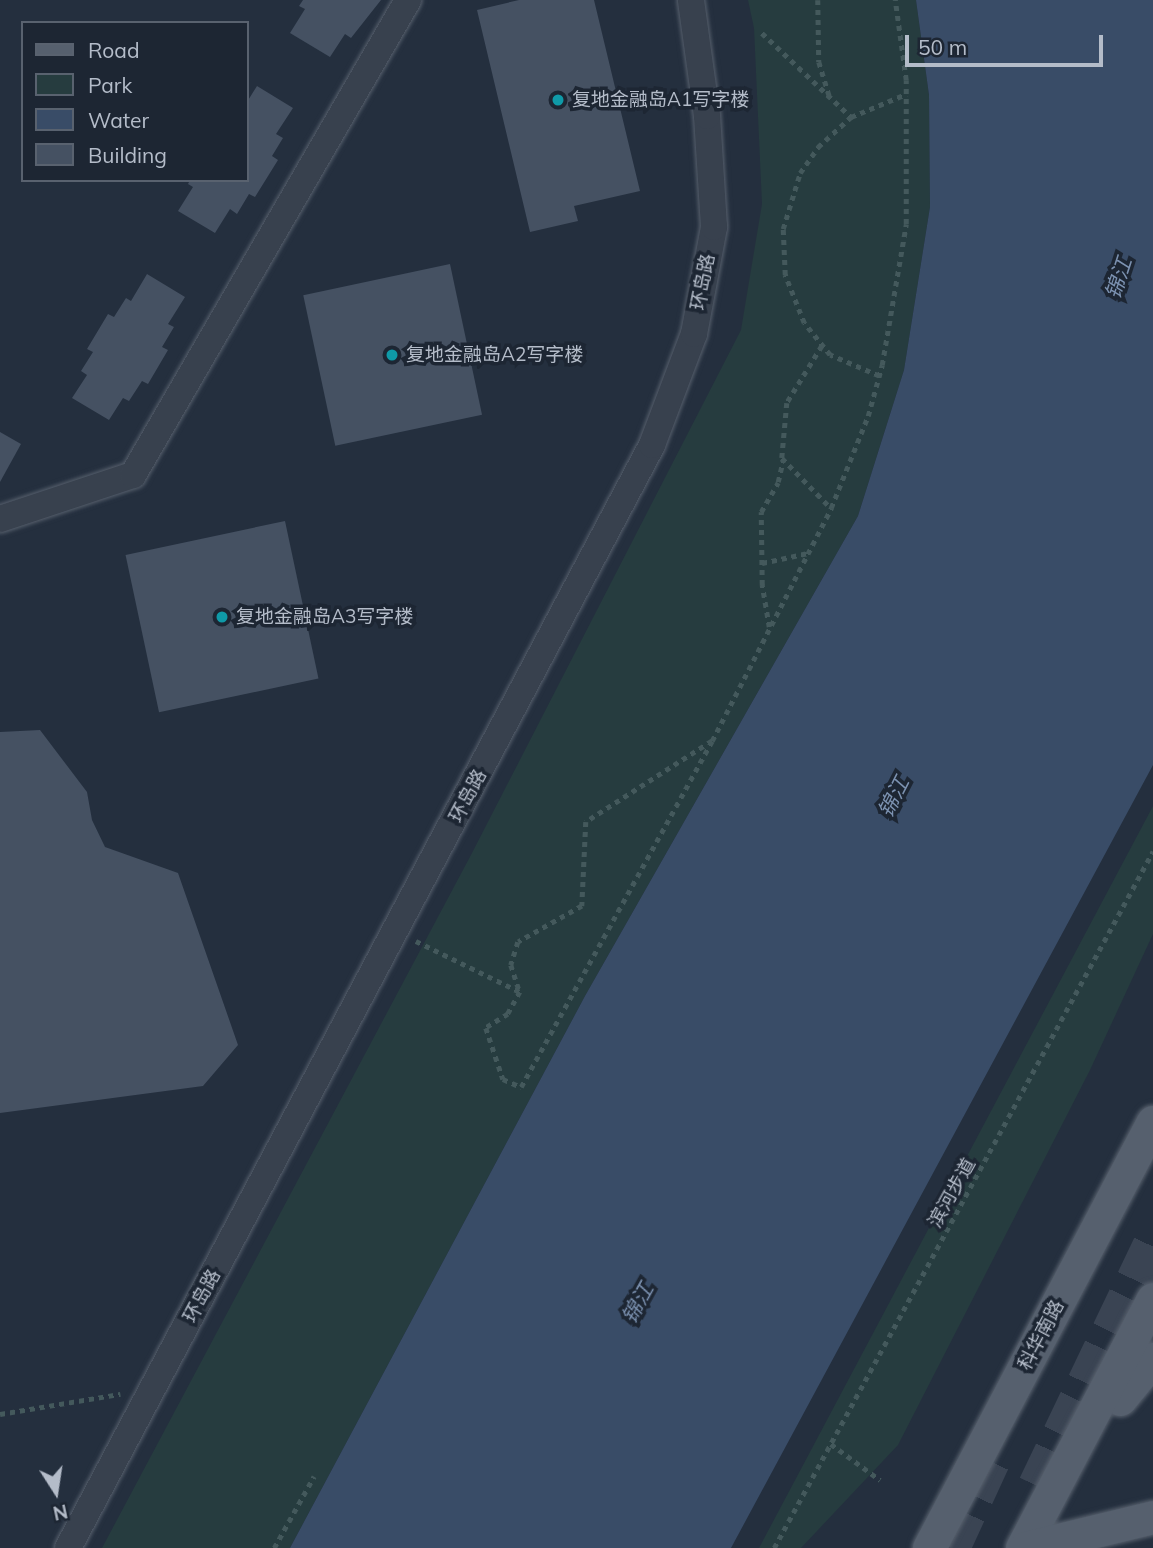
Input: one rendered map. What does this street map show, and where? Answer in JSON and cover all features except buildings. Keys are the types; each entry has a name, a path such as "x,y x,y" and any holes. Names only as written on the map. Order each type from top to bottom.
{"main road":[{"name":"科华南路","path":"929,1548 1153,1122"},
{"path":"1023,1548 1153,1299"},
{"path":"1069,1461 1153,1359"},
{"path":"1023,1548 1153,1517"}],"street":[{"path":"0,519 133,475 408,0"},
{"name":"环岛路","path":"68,1548 652,445 694,334 714,228 708,116 691,0"}],"path":[{"path":"818,0 817,53 830,97"},
{"path":"712,741 586,822 582,906 519,942 511,965 520,992 508,1014 486,1028 503,1079 521,1087 712,741 831,508 879,376 906,224 906,94 895,0"},
{"path":"762,33 851,117"},
{"path":"879,376 847,365 822,346 792,299 785,275 783,229 800,173 818,147 851,117 906,94"},
{"path":"769,629 762,563 761,512 778,482 783,459 787,403 822,346"},
{"path":"783,459 831,508"},
{"path":"762,563 809,553"},
{"name":"滨河步道","path":"774,1548 1153,851"},
{"path":"395,933 446,953 520,992"},
{"path":"0,1414 152,1389"},
{"path":"831,1444 880,1480"},
{"path":"274,1548 314,1476"}],"green space":[{"path":"748,0 916,0 929,95 930,207 904,370 858,516 585,996 290,1548 102,1548 472,853 741,330 762,204 754,28"},
{"path":"1153,806 1153,934 1090,1070 898,1445 801,1548 759,1548"}],"water":[{"name":"锦江","path":"916,0 1153,0 1153,765 731,1548 290,1548 585,996 858,516 904,370 930,207 929,95"}],"tunnel":[{"path":"1037,1486 1153,1243"},
{"path":"951,1548 997,1448"}],"place":[{"name":"复地金融岛A1写字楼","path":"558,100"},
{"name":"复地金融岛A2写字楼","path":"392,355"},
{"name":"复地金融岛A3写字楼","path":"222,617"}]}
